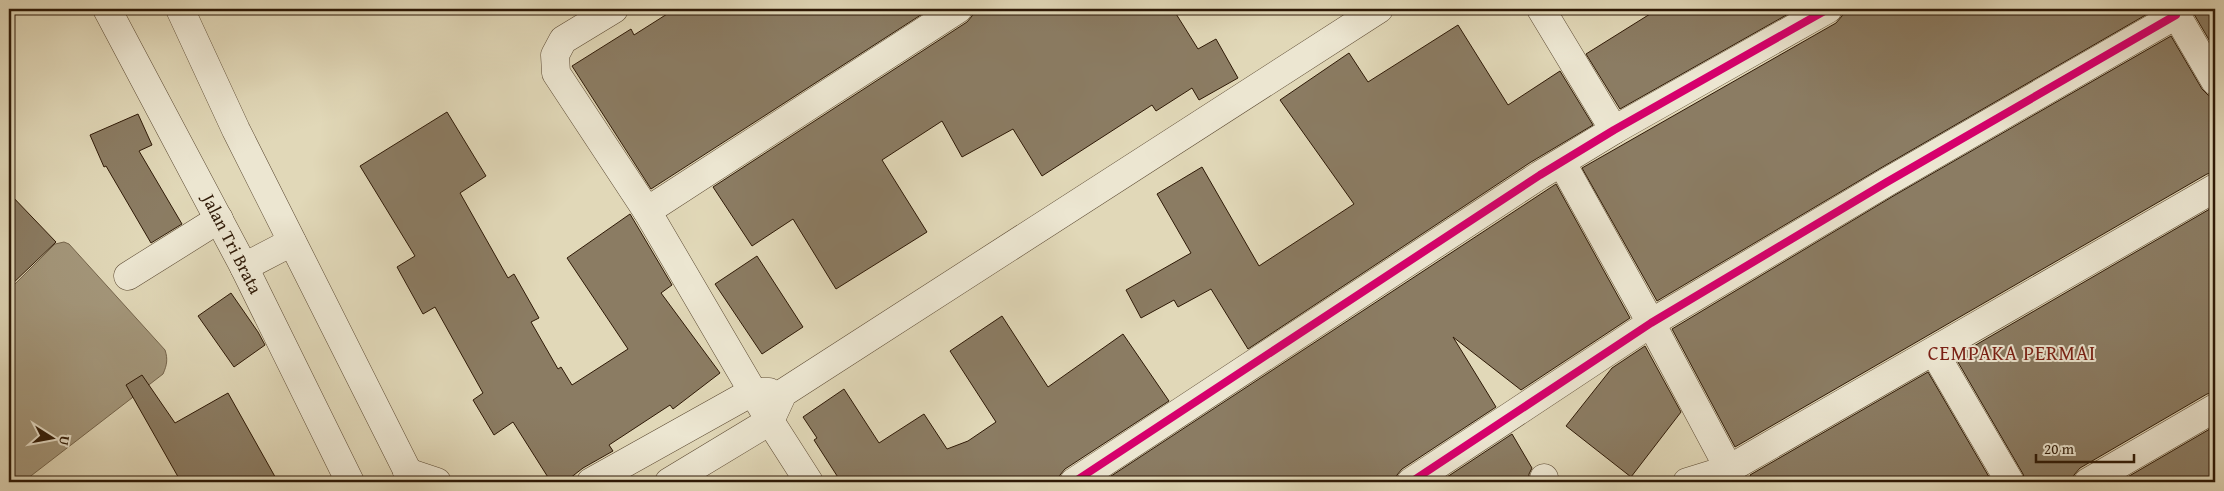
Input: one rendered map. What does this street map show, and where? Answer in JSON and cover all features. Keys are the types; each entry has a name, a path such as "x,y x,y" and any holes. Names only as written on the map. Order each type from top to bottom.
{"street":[{"name":"Jalan Tri Brata","path":"107,9 244,267 350,482"},
{"path":"180,9 236,130 410,477 437,482"},
{"path":"614,9 563,40 555,55 556,72 647,211 752,392 809,482"},
{"path":"647,211 958,9"},
{"path":"670,482 770,421 783,393 1379,9"},
{"path":"1541,9 1614,130"},
{"path":"1074,482 1614,130 1828,9"},
{"path":"1411,482 1652,323 2174,12 2215,80"},
{"path":"1562,163 1652,323 1729,470"},
{"path":"1687,482 1729,470 2215,188"},
{"path":"128,276 219,219"},
{"path":"244,267 292,242"},
{"path":"1934,352 2010,482"},
{"path":"591,482 752,392 783,393"},
{"path":"2088,482 2215,408"}],"shaded area":[{"path":"64,242 69,244 165,350 167,356 166,365 163,374 23,482 9,482 9,290 55,244"}],"building":[{"path":"675,9 930,9 651,189 572,66 631,29 634,35"},
{"path":"974,9 1173,9 1198,49 1216,39 1238,78 1199,100 1192,88 1156,111 1152,105 1042,176 1013,129 962,157 942,121 882,160 927,232 836,289 793,219 752,246 713,187 967,22 972,16"},
{"path":"1658,9 1797,9 1620,109 1586,54"},
{"path":"1844,9 2156,9 1879,169 1657,301 1582,168 1836,23 1842,16"},
{"path":"2191,9 2215,9 2215,50"},
{"path":"1458,25 1508,105 1560,71 1593,125 1531,162 1248,349 1211,289 1178,307 1174,300 1141,318 1126,290 1191,253 1157,194 1202,167 1259,266 1354,204 1280,100 1349,53 1368,82"},
{"path":"2171,36 2202,89 2208,95 2215,97 2215,172 2207,174 1735,447 1672,329 1895,195"},
{"path":"447,112 486,176 460,193 508,278 514,274 539,318 531,322 558,369 561,367 572,385 628,349 567,258 630,214 672,285 661,293 720,373 673,409 670,405 609,445 613,451 583,468 565,482 551,482 513,422 494,435 473,400 483,393 435,307 423,314 397,267 415,256 360,166"},
{"path":"138,114 152,145 139,151 182,224 151,243 106,166 104,167 90,135"},
{"path":"1556,184 1630,318 1521,390 1453,337 1496,407 1402,469 1397,475 1396,482 1102,482"},
{"path":"9,193 56,242 9,287"},
{"path":"2215,206 2215,392 2207,394 2080,468 2074,475 2072,482 2026,482 1955,357"},
{"path":"757,256 803,327 762,354 715,284"},
{"path":"231,293 265,345 234,367 198,316"},
{"path":"1002,316 1048,387 1123,334 1169,401 1065,469 1060,475 1058,482 841,482 814,440 817,438 803,417 844,389 879,443 924,414 947,449 968,441 996,422 950,351"},
{"path":"1645,346 1681,412 1631,477 1566,426 1612,368"},
{"path":"1928,372 1992,482 1754,482 1750,475"},
{"path":"142,375 175,423 228,393 278,482 181,482 126,385"},
{"path":"2215,426 2215,482 2119,482"},
{"path":"1512,434 1532,468 1529,474 1529,482 1446,482 1444,479"}],"cycle path":[{"path":"1074,482 1540,175 1614,130 1828,9"},
{"path":"1411,482 1651,323 1887,182 2176,15"}],"district":[{"name":"CEMPAKA PERMAI","path":"2012,353"}]}
